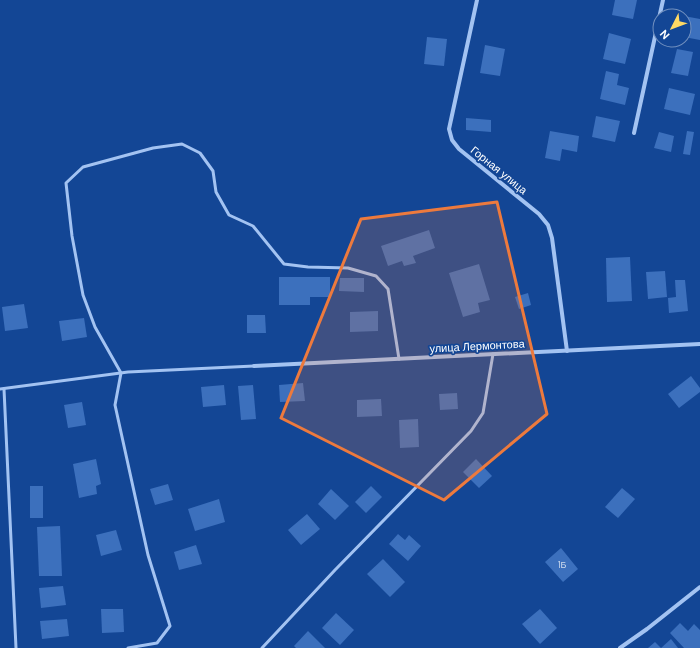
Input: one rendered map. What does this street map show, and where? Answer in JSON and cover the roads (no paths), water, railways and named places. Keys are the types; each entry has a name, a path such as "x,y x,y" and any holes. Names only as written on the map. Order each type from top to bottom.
{"street":[{"name":"Горная улица","path":"477,0 449,129 452,140 459,149 539,214 548,225 552,238 567,350"},
{"path":"634,133 662,0"},
{"name":"улица Лермонтова","path":"254,366 700,344"},
{"path":"620,648 646,630 700,586"}],"lane":[{"path":"128,648 157,642 170,626 148,554 115,405 121,373 95,327 83,295 72,236 66,183 82,167 154,148 182,144 200,153 214,171 216,192 229,215 253,226 284,264 308,267 348,268 376,276 388,290 399,359"},
{"path":"262,648 335,570 471,431 483,413 493,354"},
{"path":"16,648 2,389 121,373 254,366"}]}
